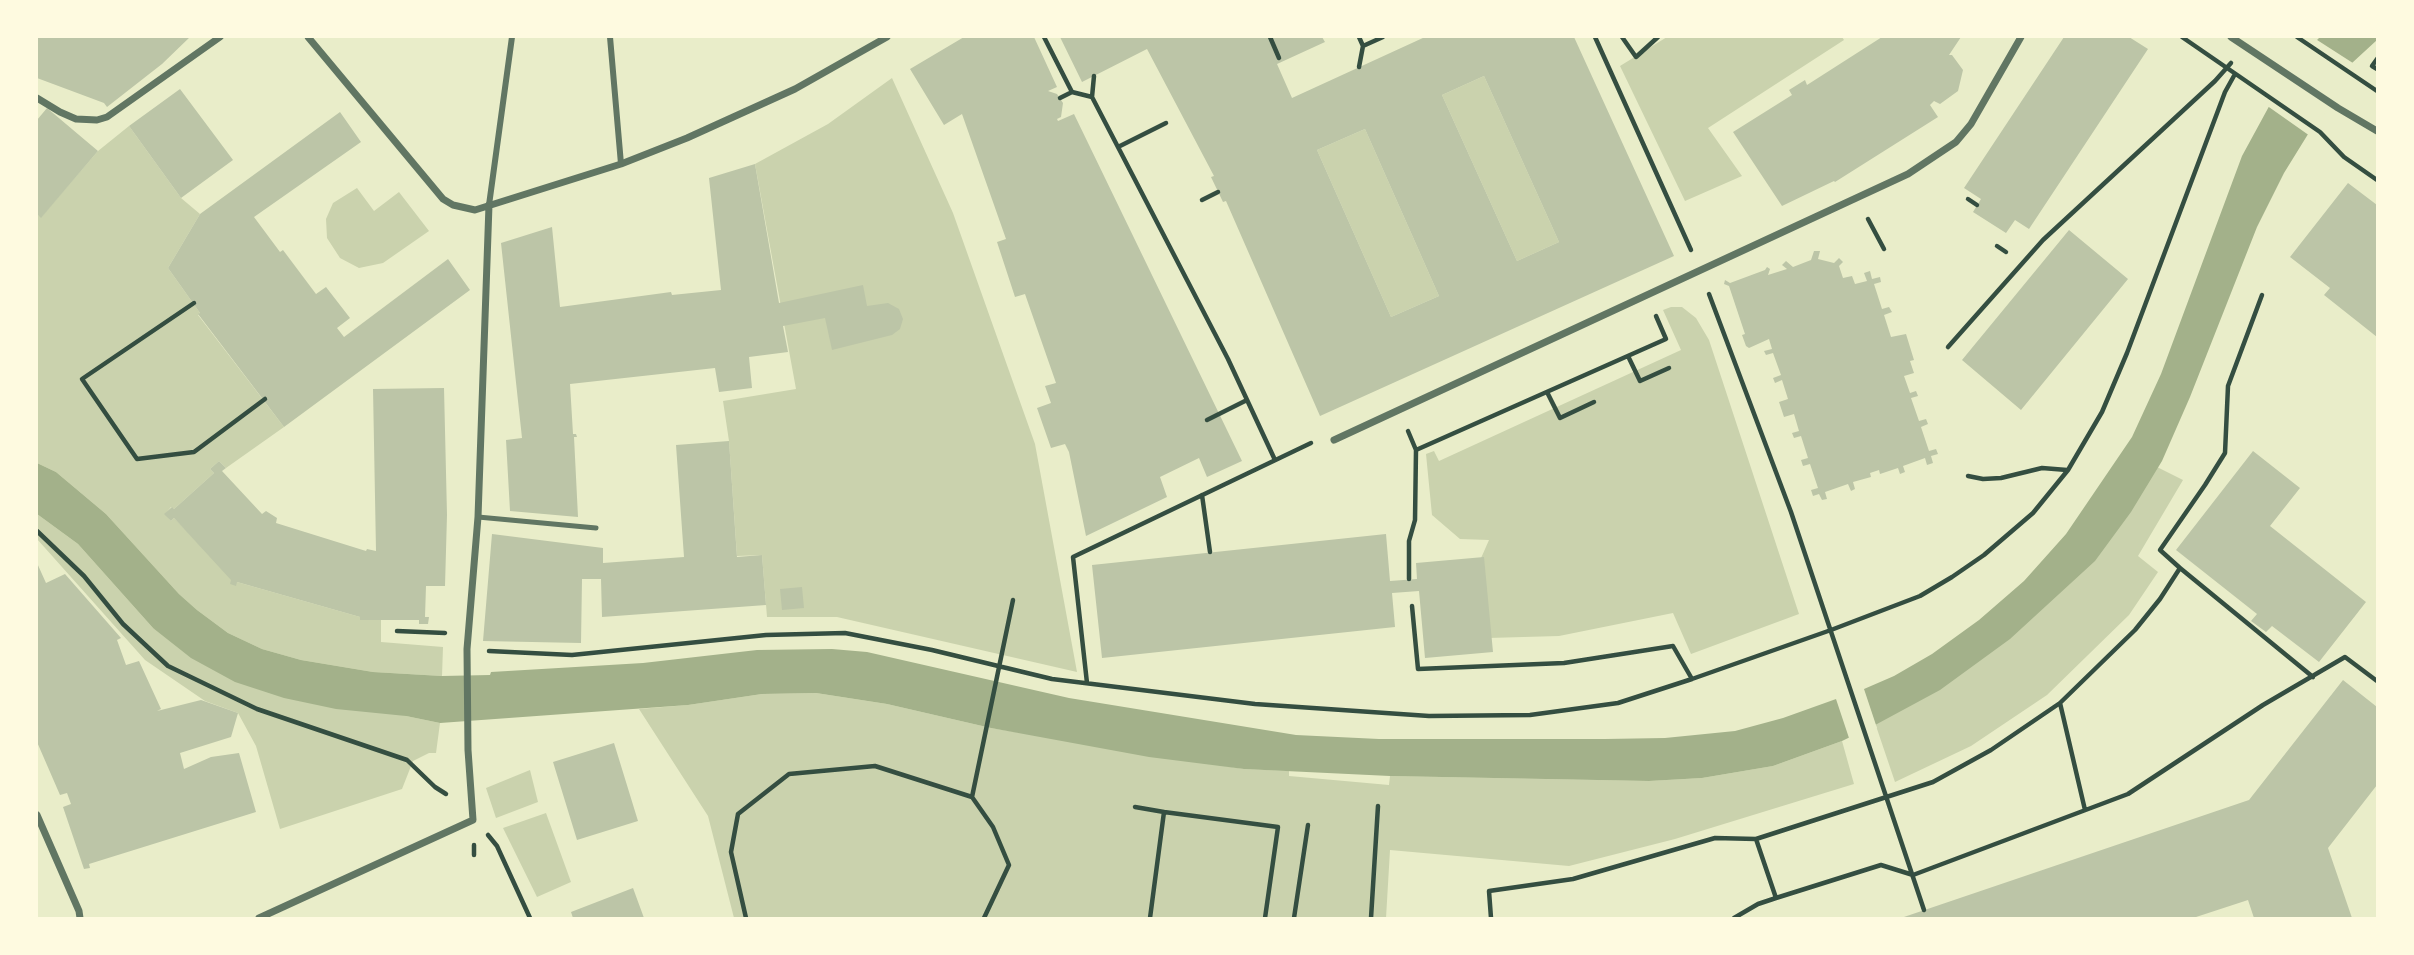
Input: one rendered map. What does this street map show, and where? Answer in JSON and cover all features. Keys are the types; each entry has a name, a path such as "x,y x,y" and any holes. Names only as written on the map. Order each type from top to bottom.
{"street":[{"path":"37,98 76,119 97,120 107,117 220,37"},
{"path":"308,37 443,199 453,205 475,210 621,163 687,138 794,89 887,37"},
{"path":"258,918 473,820 468,750 467,649 478,517 489,205 512,37"},
{"path":"610,37 621,163"},
{"path":"1334,440 1908,174 1956,142 1971,124 2021,37"},
{"path":"2231,37 2377,131"},
{"path":"37,815 79,915"}],"lane":[{"path":"478,517 596,528"}],"path":[{"path":"1044,37 1072,92"},
{"path":"1270,37 1279,58"},
{"path":"1359,37 1363,46 1359,67"},
{"path":"1363,46 1383,37"},
{"path":"1595,37 1700,271 1791,512 1924,910"},
{"path":"1622,37 1636,57 1657,37"},
{"path":"2182,37 2320,132 2344,157 2377,180"},
{"path":"2297,37 2377,91"},
{"path":"1948,347 2043,240 2215,81 2245,47"},
{"path":"2377,59 2372,66 2377,69"},
{"path":"467,649 572,655 766,635 845,633 932,650 1052,679 1255,704 1429,716 1530,715 1618,703 1692,679 1920,596 1952,577 2008,536 2033,513 2068,470 2102,412 2127,353 2225,92 2235,74"},
{"path":"1094,76 1092,97 1275,460"},
{"path":"1060,98 1072,92 1092,97"},
{"path":"1118,146 1166,123"},
{"path":"1202,200 1218,192"},
{"path":"1857,198 1884,249"},
{"path":"1968,199 1977,205"},
{"path":"1997,246 2006,252"},
{"path":"2262,295 2228,386 2225,453 2160,550 2313,677"},
{"path":"1416,450 1666,339 1647,296"},
{"path":"194,303 82,379 137,459 194,452 265,399"},
{"path":"1628,356 1640,382 1669,368"},
{"path":"1548,392 1560,418 1594,402"},
{"path":"1207,420 1247,400"},
{"path":"1398,411 1416,450 1415,520 1409,541 1409,579"},
{"path":"1087,683 1073,557 1316,441"},
{"path":"1968,476 2001,478 2042,468 2068,470"},
{"path":"1202,495 1210,552"},
{"path":"37,531 84,576 123,624 168,666 257,709 407,760 435,787"},
{"path":"1491,918 1489,891 1573,879 1715,838 1756,839 1934,782 1991,750 2060,703 2135,630 2180,568"},
{"path":"972,797 1013,600"},
{"path":"1412,606 1418,670 1564,663 1673,646 1692,679"},
{"path":"397,631 440,633"},
{"path":"1734,918 1758,904 1881,864 1913,875 2128,794 2263,705 2345,657 2377,681"},
{"path":"2060,703 2085,810"},
{"path":"746,918 731,852 738,814 789,774 875,766 972,797 993,827 1009,865 985,918"},
{"path":"1371,918 1378,806"},
{"path":"1135,807 1278,827 1265,918"},
{"path":"1150,918 1164,812"},
{"path":"473,820 497,846 530,918"},
{"path":"1294,918 1308,825"},
{"path":"1756,839 1776,898"}],"shaded area":[{"path":"1667,37 1842,37 1844,40 1708,128 1742,176 1685,201 1620,66"},
{"path":"2320,37 2377,37 2377,40 2352,63 2284,173 2257,227 2162,461 2131,512 2095,561 2010,639 1940,690 1842,741 1773,766 1702,778 1649,781 1390,776 1244,769 1149,757 991,728 887,704 816,693 762,694 688,705 440,723 406,716 336,709 284,698 235,682 191,658 153,628 78,544 37,514 37,463 56,472 106,514 179,594 228,633 262,649 301,660 373,672 442,676 490,675 491,672 643,663 757,650 832,649 867,652 1069,698 1296,735 1379,739 1605,739 1665,738 1735,731 1783,718 1864,689 1894,676 1932,654 1979,620 2024,581 2066,534 2132,437 2161,374 2242,156 2291,66"},
{"path":"1484,76 1559,242 1517,261 1442,95"},
{"path":"892,78 953,213 1035,444 1077,672 837,617 767,617 762,555 737,556 729,441 723,401 796,389 755,164 828,124"},
{"path":"129,126 181,198 200,214 168,268 200,313 198,315 284,427 226,468 219,461 210,469 214,473 165,514 171,521 174,518 237,582 360,617 361,620 381,619 381,642 443,647 442,676 373,672 301,660 262,649 228,633 179,594 106,514 56,472 37,463 37,214 41,217 98,151"},
{"path":"1365,129 1439,296 1391,317 1317,150"},
{"path":"357,188 374,211 399,192 429,231 383,263 359,268 340,258 327,238 326,219 333,203"},
{"path":"1682,307 1696,318 1709,340 1799,614 1691,654 1673,613 1559,636 1488,638 1478,565 1489,540 1460,539 1432,515 1426,454 1434,451 1439,461 1681,350 1663,310"},
{"path":"2151,464 2183,480 2138,556 2158,572 2129,615 2047,695 1971,746 1895,782 1874,720"},
{"path":"37,514 78,544 153,628 406,716 440,723 436,753 429,753 413,761 402,789 280,829 256,746 238,713 205,701 145,660 37,539"},
{"path":"816,693 887,704 991,728 1244,769 1289,771 1289,776 1389,785 1390,776 1649,781 1702,778 1773,766 1842,741 1854,784 1675,839 1569,866 1390,850 1386,918 734,918 708,816 639,709 762,694"},
{"path":"530,770 538,802 496,818 486,788"},
{"path":"546,813 571,882 537,897 503,828"}],"pier":[{"path":"2314,38 2356,65 2310,136 2266,105 2288,64"},
{"path":"1863,686 1877,728 1850,741 1835,696"}],"building":[{"path":"37,37 190,37 162,64 107,107 104,103 37,78"},
{"path":"964,37 1034,37 1057,87 1048,91 1057,94 1063,103 1061,117 1057,119 1058,121 1074,114 1242,461 1207,477 1199,458 1160,477 1167,497 1086,536 1069,452 1065,444 1051,448 1037,408 1051,403 1045,386 1056,383 1025,294 1015,297 997,242 1006,239 962,114 944,125 910,69"},
{"path":"1060,37 1322,37 1325,42 1277,64 1292,98 1425,37 1574,37 1674,256 1320,416 1226,201 1223,202 1211,177 1214,176 1147,49 1082,82","holes":["1484,76 1559,242 1517,261 1442,95","1365,129 1439,296 1391,317 1317,150"]},
{"path":"1882,37 1961,37 1949,55 1952,55 1963,70 1958,91 1940,104 1934,101 1930,105 1938,117 1835,182 1782,206 1733,132 1792,95 1789,90 1805,80 1807,85"},
{"path":"2064,37 2129,37 2148,49 2029,229 2015,220 2006,233 1973,212 1981,199 1964,188"},
{"path":"180,89 233,160 181,198 129,126"},
{"path":"47,108 98,151 41,218 37,214 37,120"},
{"path":"340,112 361,142 254,217 316,294 326,287 350,318 337,328 344,337 448,259 470,290 284,427 198,314 200,313 168,268 200,214"},
{"path":"755,164 779,303 863,285 867,306 888,303 899,309 903,319 900,329 892,335 832,350 825,318 783,326 788,352 749,357 752,388 719,392 715,368 570,384 573,434 577,437 574,437 578,517 510,511 506,440 522,438 501,243 552,227 560,307 671,292 672,295 721,290 709,178"},
{"path":"2348,183 2377,205 2377,337 2324,295 2330,288 2290,257"},
{"path":"2069,230 2128,279 2021,410 1962,360"},
{"path":"1814,251 1820,251 1818,259 1834,263 1839,258 1843,262 1839,266 1843,278 1852,276 1855,284 1867,281 1864,273 1870,271 1872,279 1880,277 1881,282 1874,284 1882,309 1889,307 1892,312 1884,315 1891,337 1906,334 1914,360 1910,361 1914,373 1904,376 1910,393 1916,391 1918,396 1911,398 1919,421 1926,419 1928,424 1921,427 1929,451 1936,449 1938,454 1931,456 1933,463 1927,465 1925,458 1903,466 1905,472 1900,474 1898,468 1880,474 1879,470 1870,473 1871,477 1853,482 1855,489 1851,491 1848,484 1825,492 1827,499 1822,500 1819,494 1813,496 1811,490 1818,488 1810,464 1803,466 1801,460 1808,458 1801,436 1794,438 1792,433 1799,431 1794,414 1784,417 1779,402 1788,399 1782,380 1775,383 1773,378 1781,375 1773,353 1766,355 1764,351 1772,349 1769,339 1749,348 1746,346 1742,335 1745,334 1729,286 1724,284 1725,280 1730,283 1767,267 1770,269 1768,275 1787,269 1782,265 1786,261 1793,267 1811,260"},
{"path":"444,388 447,515 445,586 426,586 425,617 429,617 428,624 419,624 419,620 360,620 360,617 237,582 236,586 230,584 231,580 174,518 171,521 164,514 172,507 174,509 214,473 210,469 219,461 226,468 222,471 262,514 266,511 277,518 276,523 366,551 376,551 373,389"},
{"path":"729,441 737,557 762,555 766,605 602,617 601,579 582,579 581,643 483,641 492,534 603,548 603,563 684,557 676,445"},
{"path":"2253,451 2300,488 2270,526 2366,602 2319,662 2272,626 2266,632 2251,621 2257,614 2176,550"},
{"path":"1386,534 1390,581 1417,579 1416,563 1484,557 1493,652 1425,658 1419,591 1392,593 1395,627 1102,658 1092,565"},
{"path":"37,563 46,583 65,574 121,638 117,640 126,665 139,661 161,709 157,711 201,700 238,713 231,737 180,753 184,769 211,757 239,753 256,812 89,864 90,868 84,869 63,807 71,804 67,793 60,795 37,742"},
{"path":"802,587 804,608 782,610 780,589"},
{"path":"2343,680 2377,707 2377,785 2328,848 2352,918 2254,918 2248,900 2193,918 1901,918 2249,800"},
{"path":"614,743 638,821 577,840 553,762"},
{"path":"633,888 644,918 573,918 571,912"}]}
